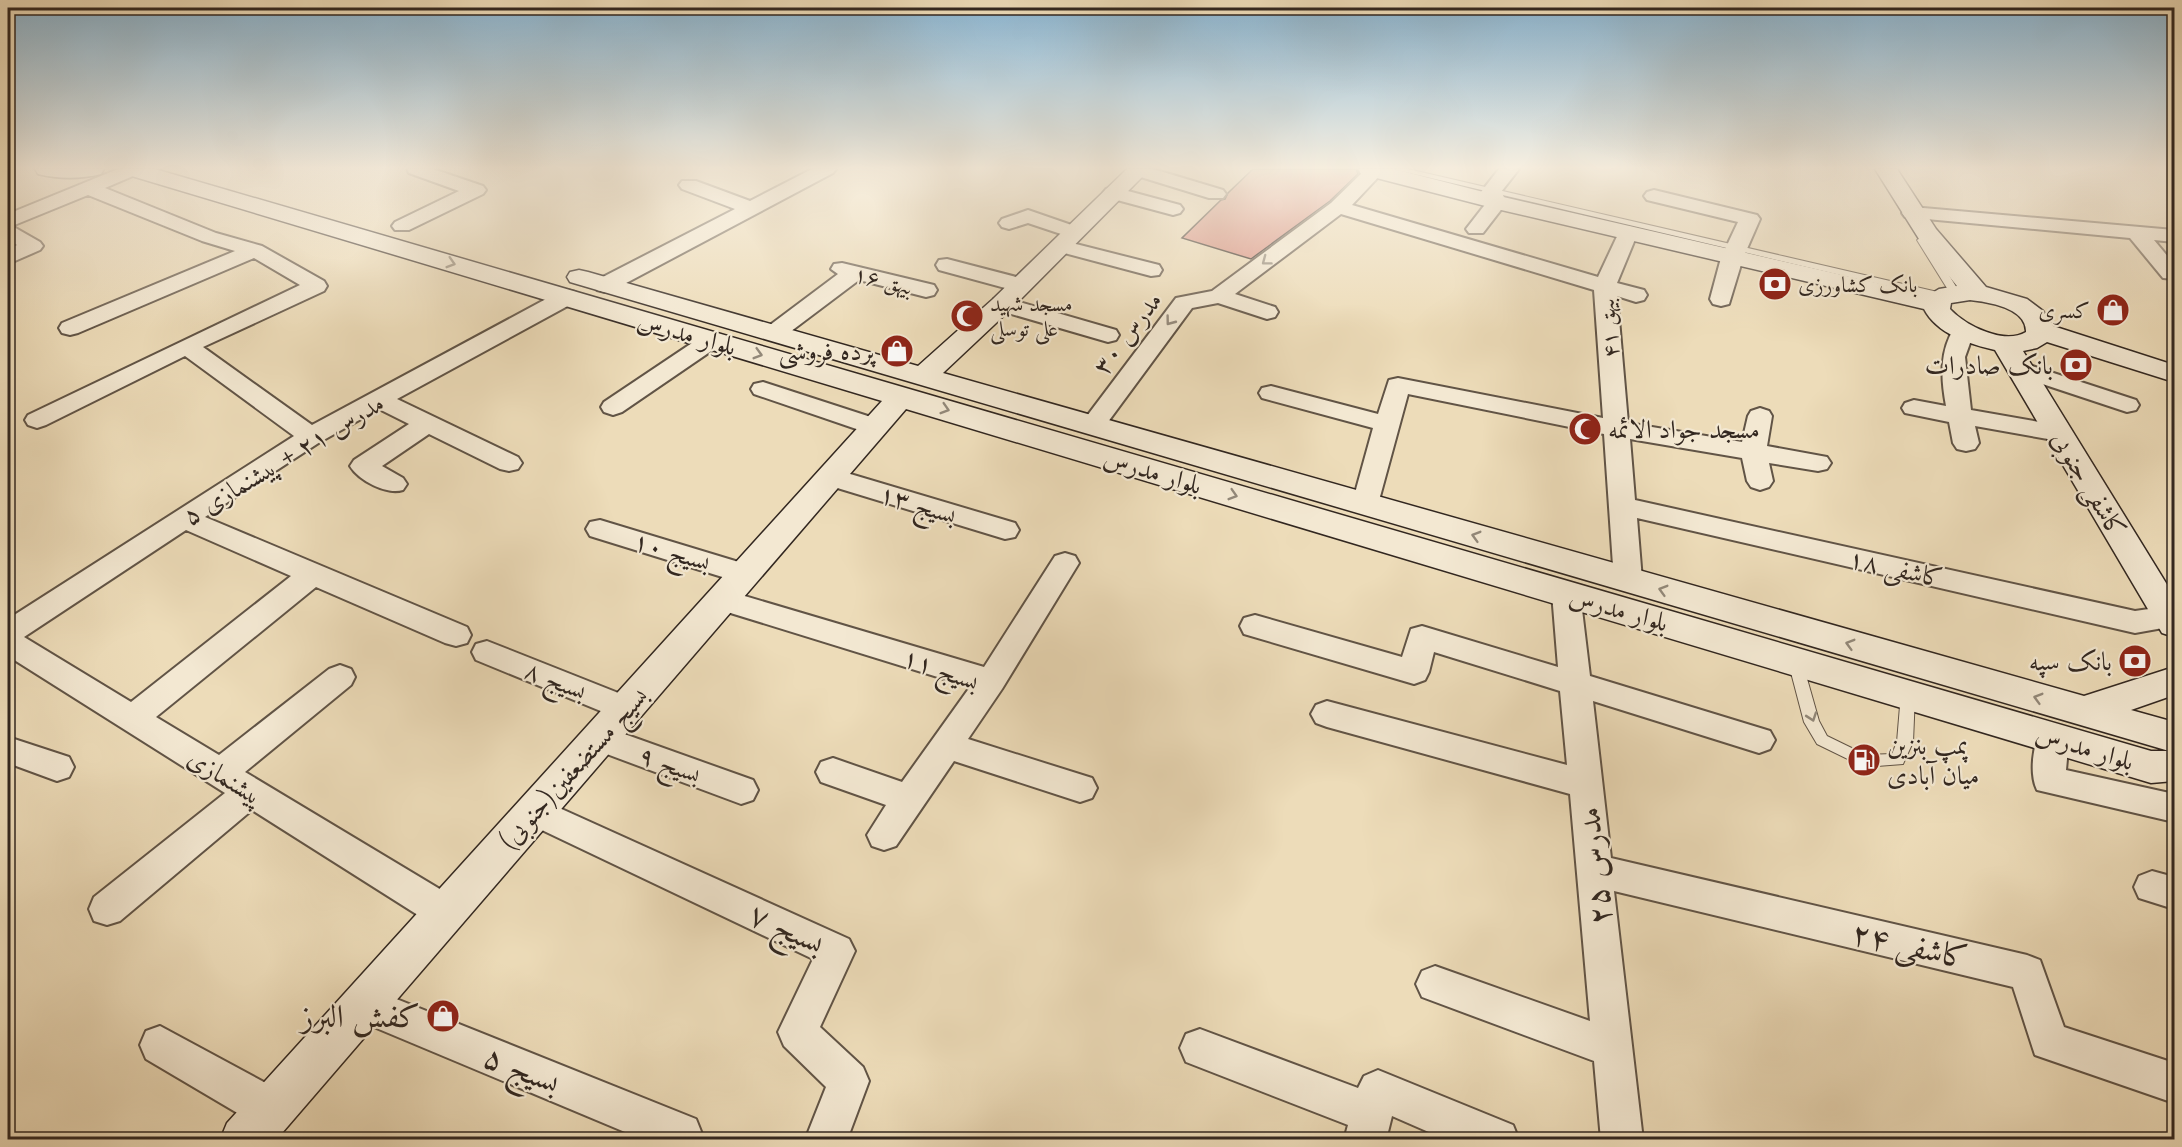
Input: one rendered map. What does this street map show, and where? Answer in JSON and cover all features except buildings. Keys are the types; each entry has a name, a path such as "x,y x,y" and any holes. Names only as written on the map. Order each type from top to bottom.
{"main road":[{"name":"بلوار مدرس","path":"314,223 567,297 704,330 912,386 1171,462 1566,593 2167,772"},
{"name":"بلوار مدرس","path":"390,223 605,285 704,330 774,333 912,386 1093,425 1171,462 1365,504 2175,737"},
{"name":"بسیج مستضعفین(جنوبی)","path":"244,1140 874,427 912,386 1002,304 1083,223"},
{"path":"1592,223 1628,232 1953,297 2003,299 2031,314 2038,323 2040,331 2038,337 2030,341 2004,343 1963,332 1942,318 1937,310 1953,297"},
{"path":"1919,223 1946,260 1953,297"},
{"path":"2040,331 2175,374"},
{"name":"کاشفی جنوبی","path":"2004,343 2172,620"},
{"path":"2084,711 2175,681"}],"street":[{"path":"37,420 316,285 255,250 209,237 180,223"},
{"path":"402,226 409,223"},
{"path":"605,285 723,223"},
{"path":"1039,223 1066,239 1151,270"},
{"path":"1219,296 1317,223"},
{"path":"1390,223 1636,295"},
{"path":"1476,229 1480,223"},
{"path":"1721,300 1735,254 1748,223"},
{"path":"2019,223 2175,236"},
{"path":"8,231 33,246 8,258"},
{"name":"بیهق ۴۱","path":"1628,232 1605,286 1629,580"},
{"path":"2136,233 2171,273"},
{"path":"70,328 255,250"},
{"path":"947,265 1020,285"},
{"name":"بیهق ۱۶","path":"774,333 849,271 926,290"},
{"path":"1219,296 1267,312"},
{"name":"مدرس ۳۰","path":"1093,425 1184,303 1219,296"},
{"name":"مدرس ۲۱ + پیشنمازی ۵","path":"8,633 311,436 567,297"},
{"path":"1002,304 1108,336"},
{"path":"613,407 704,330"},
{"path":"1963,332 1953,357 1960,418 1966,443"},
{"path":"187,346 311,436"},
{"path":"2020,369 2127,405"},
{"path":"1365,504 1398,385 1617,429 1753,450 1818,463"},
{"path":"763,389 874,427"},
{"path":"1272,393 1386,424"},
{"path":"380,400 508,463"},
{"path":"1914,408 1960,418 2059,433"},
{"path":"1760,416 1753,450 1760,481"},
{"path":"394,484 363,466 428,423"},
{"name":"بسیج ۱۳","path":"830,477 1005,531"},
{"name":"کاشفی ۱۸","path":"1623,506 2135,622 2172,620"},
{"path":"184,519 456,635"},
{"name":"بسیج ۱۰","path":"600,529 733,587"},
{"path":"991,681 1065,563"},
{"path":"132,719 313,574"},
{"name":"بسیج ۱۱","path":"733,587 991,681 884,835"},
{"name":"مدرس ۲۵","path":"1566,593 1622,1140"},
{"path":"1255,626 1414,672 1422,637 1759,740"},
{"name":"پیشنمازی","path":"8,642 445,912"},
{"name":"بسیج ۸","path":"487,652 625,709"},
{"path":"220,773 340,677"},
{"path":"1327,714 1585,784"},
{"path":"2053,737 2049,780 2175,808"},
{"name":"بسیج ۹","path":"599,738 741,790"},
{"path":"946,745 1080,788"},
{"path":"8,750 57,767"},
{"path":"833,772 909,799"},
{"path":"107,909 250,792"},
{"name":"بسیج ۷","path":"535,811 836,951 798,1032 849,1081 826,1140"},
{"name":"کاشفی ۲۴","path":"1594,870 2027,973 2049,1041 2175,1083"},
{"path":"1435,984 1613,1048"},
{"name":"بسیج ۵","path":"364,1004 681,1134"},
{"path":"160,1044 271,1109"},
{"path":"1200,1048 1368,1127 1378,1090 1497,1140"}],"lane":[{"path":"1602,223 1735,254"},
{"path":"1910,223 1953,297"},
{"path":"1795,661 1812,722 1822,740 1864,761 1897,760 1905,742 1908,694"}],"place":[{"name":"بانک کشاورزی","path":"1775,284"},
{"name":"کسری","path":"2113,310"},
{"name":"مسجد شهید علی توسلی","path":"967,316"},
{"name":"پرده فروشی","path":"897,351"},
{"name":"بانک صادرات","path":"2076,365"},
{"name":"مسجد جواد الائمه","path":"1585,429"},
{"name":"بانک سپه","path":"2135,661"},
{"name":"پمپ بنزین میان آبادی","path":"1864,760"},
{"name":"کفش البرز","path":"443,1016"}]}
